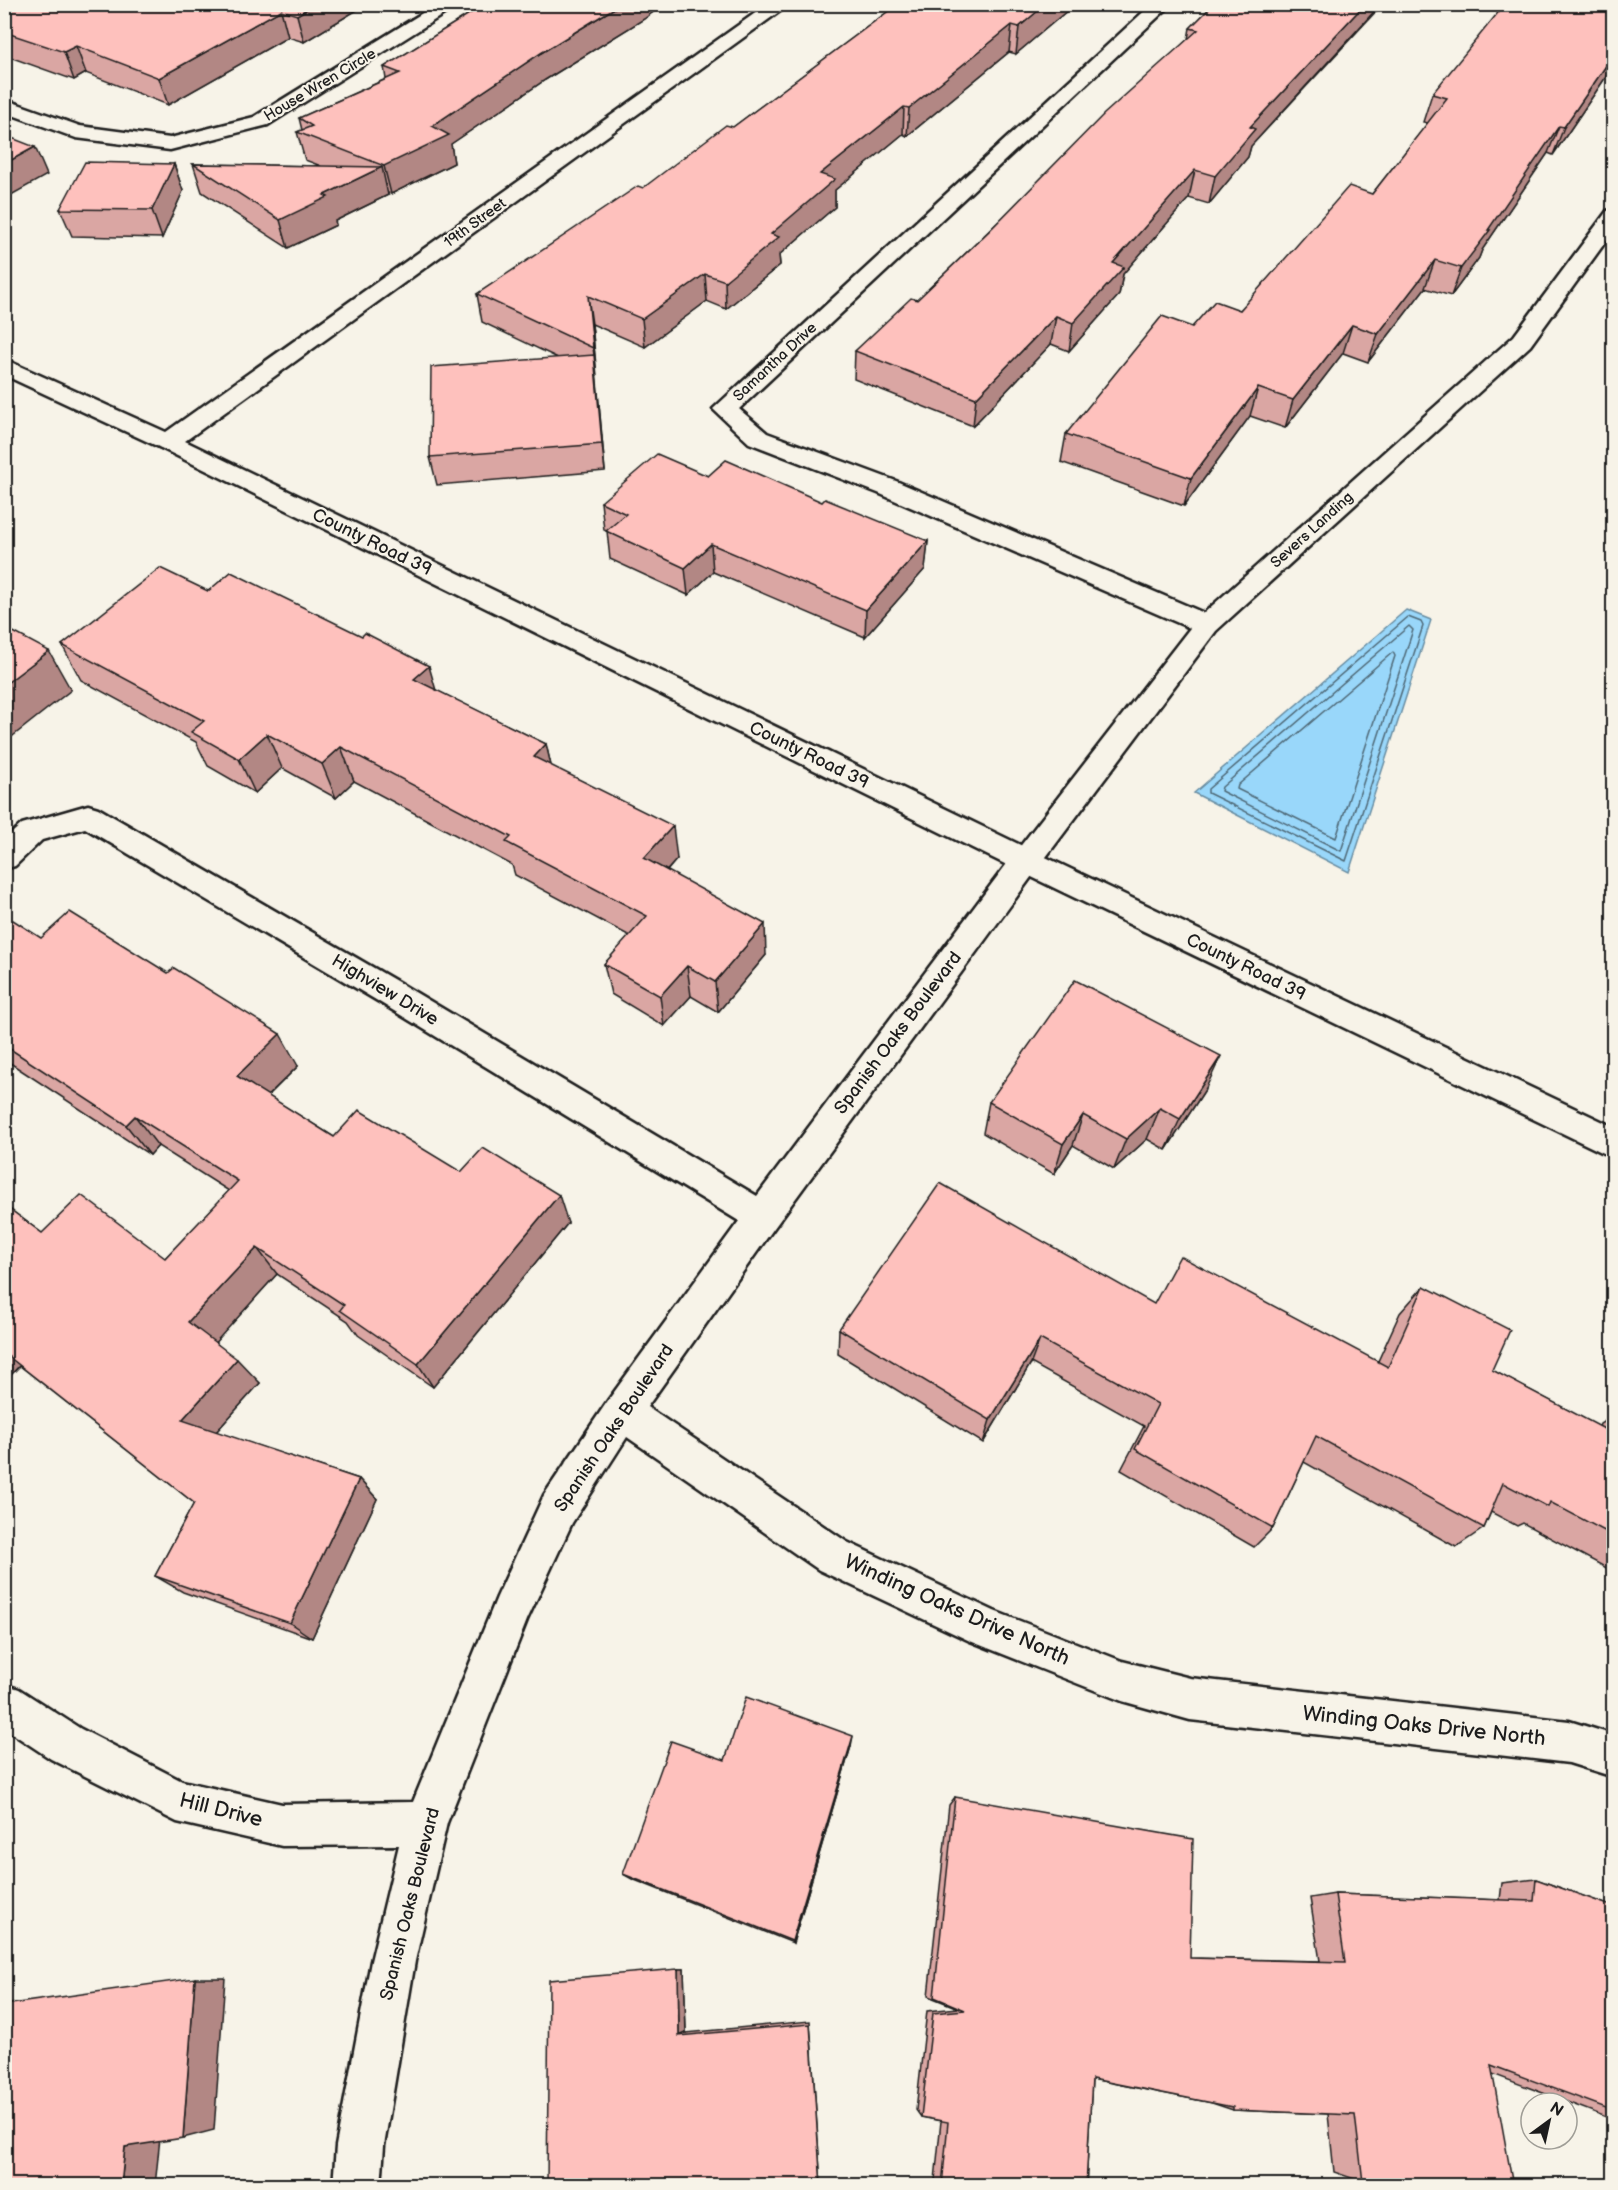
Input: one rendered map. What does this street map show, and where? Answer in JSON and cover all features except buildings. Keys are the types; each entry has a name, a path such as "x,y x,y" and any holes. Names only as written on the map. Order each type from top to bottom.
{"street":[{"name":"House Wren Circle","path":"4,105 76,132 170,144 261,121 451,4"},
{"name":"19th Street","path":"168,442 782,4"},
{"name":"Samantha Drive","path":"1163,4 725,409 758,438 887,487 1207,625"},
{"name":"Severs Landing","path":"1026,861 1207,625 1522,341 1614,215"},
{"name":"County Road 39","path":"4,366 168,442 1026,861 1614,1143"},
{"name":"Highview Drive","path":"4,858 32,832 88,816 387,991 762,1216"},
{"name":"Spanish Oaks Boulevard","path":"357,2186 360,2146 393,1961 426,1823 511,1611 558,1509 622,1413 762,1216 1026,861"},
{"name":"Winding Oaks Drive North","path":"622,1413 833,1556 984,1628 1122,1681 1190,1699 1569,1742 1614,1755"},
{"name":"Hill Drive","path":"4,1704 66,1744 177,1801 282,1825 426,1823"}],"water":[{"path":"1406,610 1431,620 1349,872 1194,793"}]}
